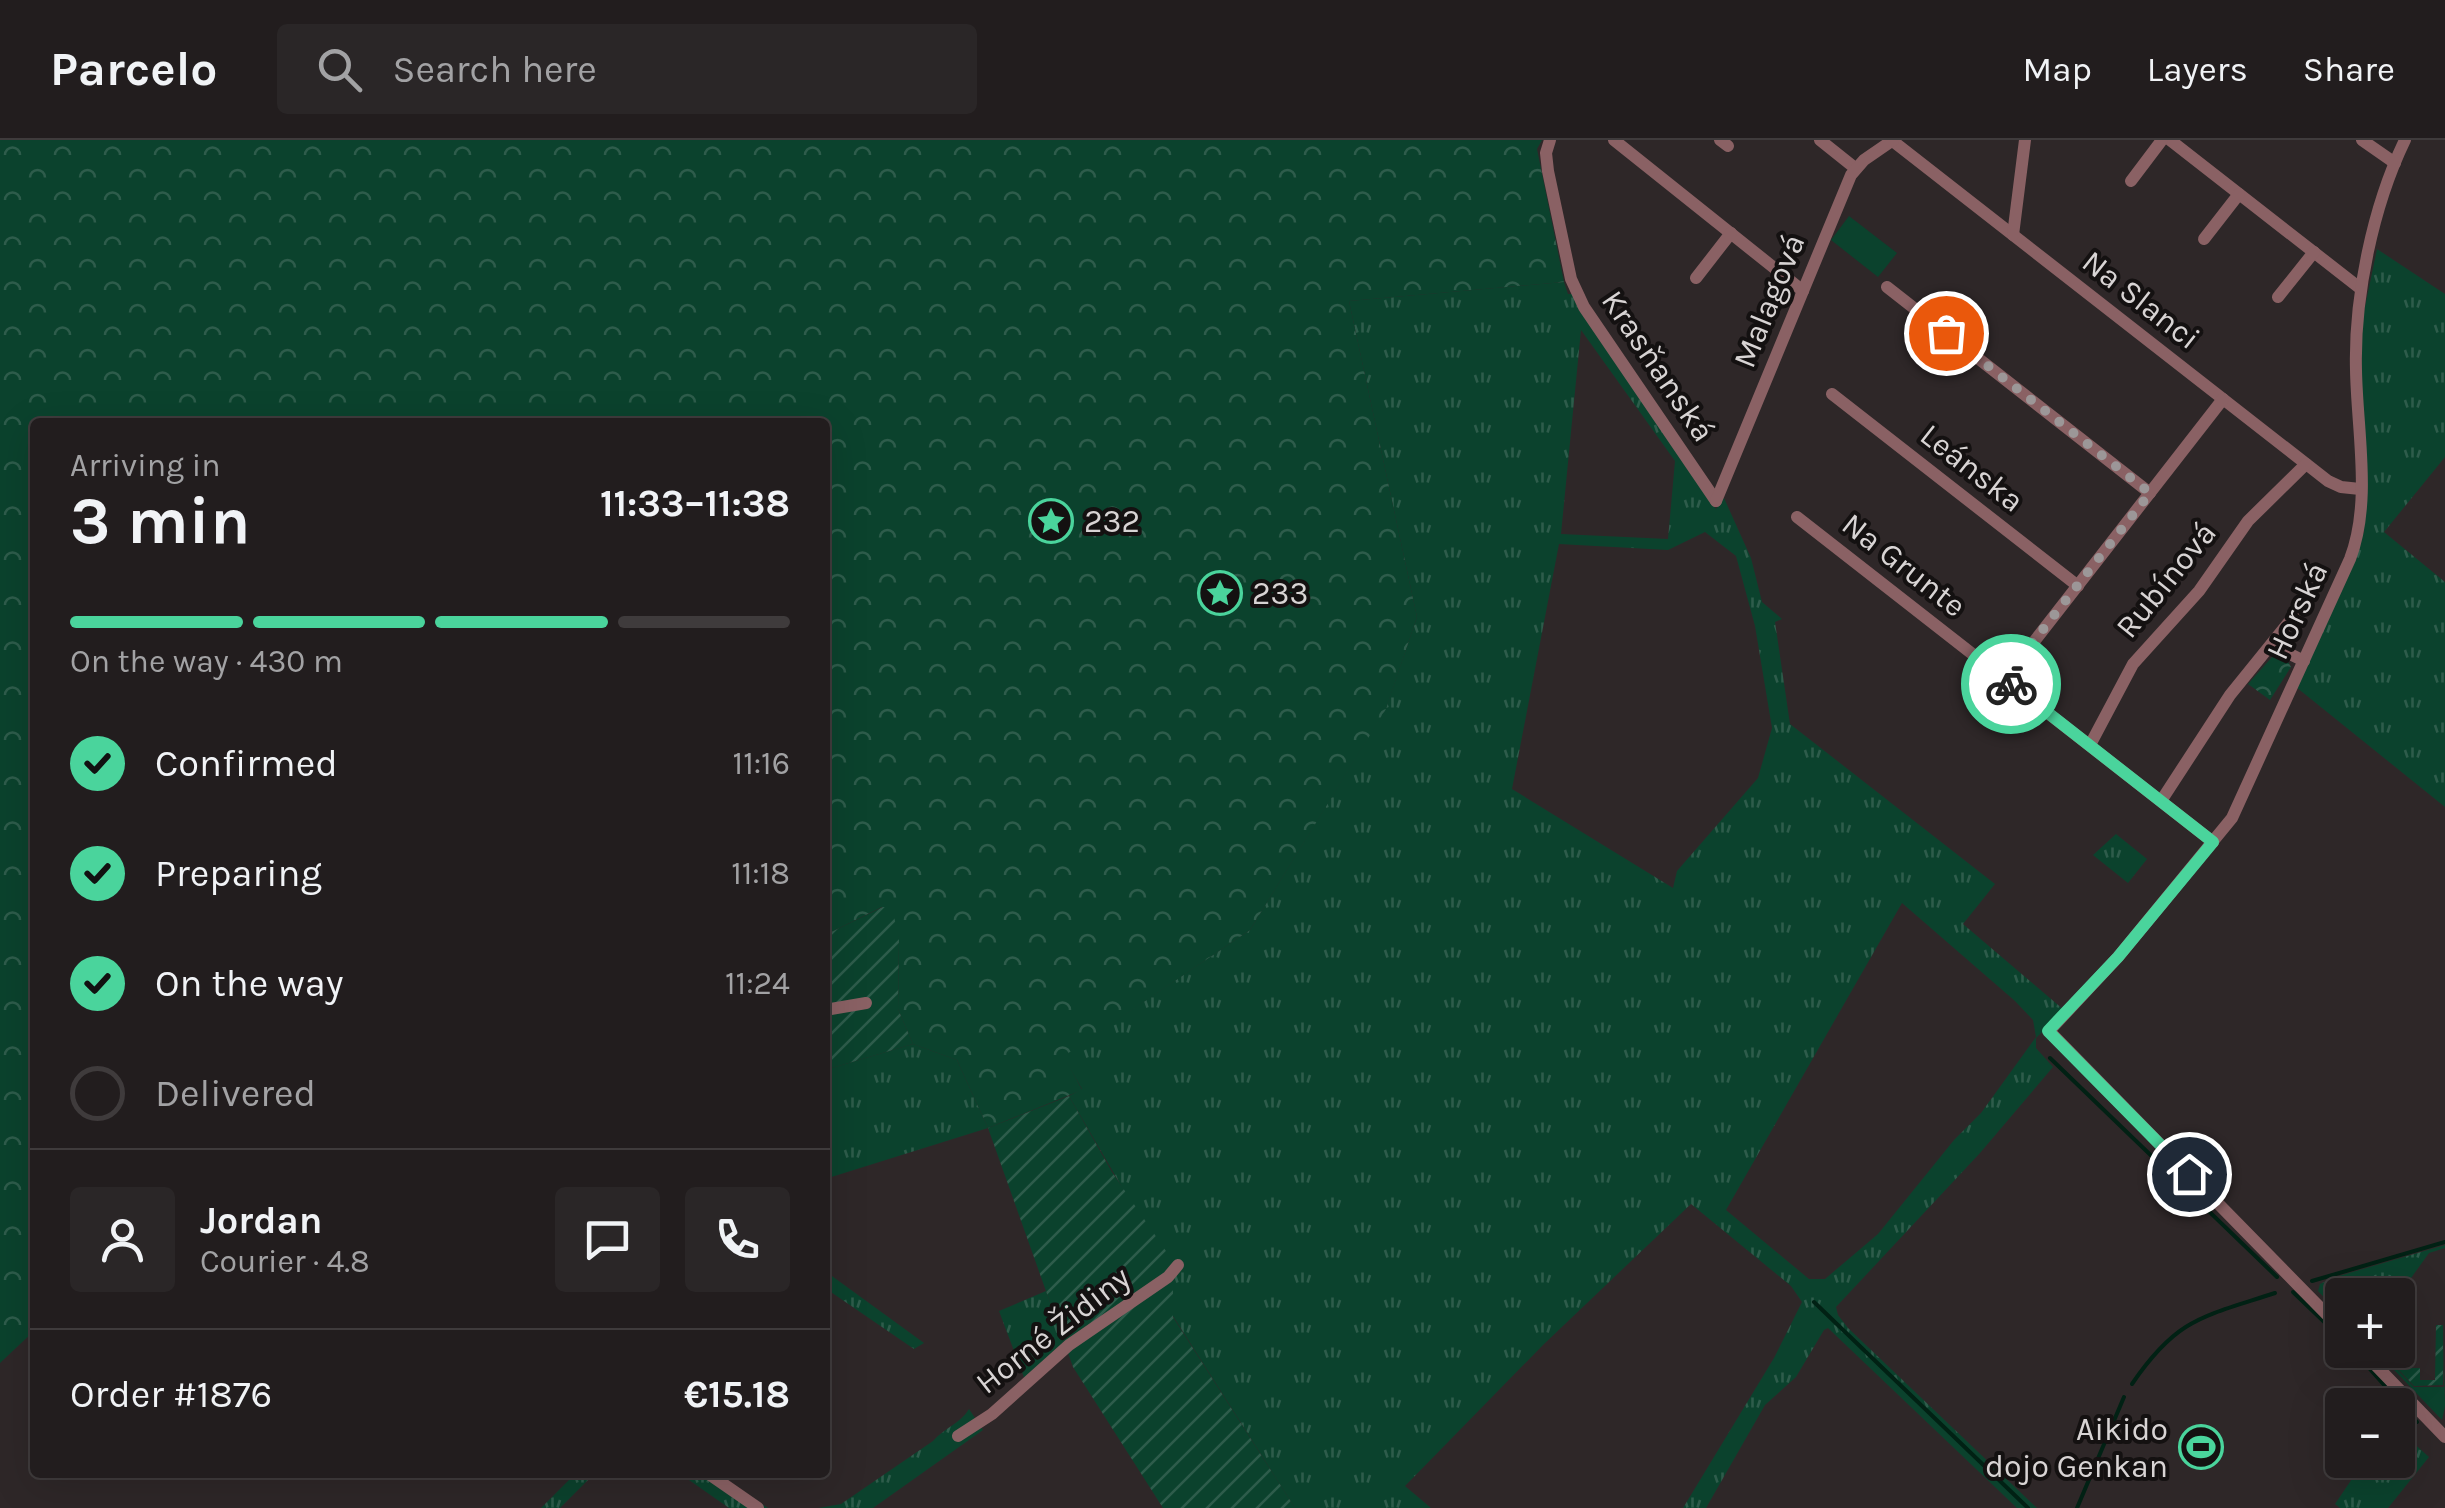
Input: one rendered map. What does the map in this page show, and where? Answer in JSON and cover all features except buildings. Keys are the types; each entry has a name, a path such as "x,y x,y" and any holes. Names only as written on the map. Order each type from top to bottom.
{"street":[{"name":"Krasňanská","path":"1550,140 1546,153 1548,171 1574,287 1716,501"},
{"path":"1614,140 1802,291"},
{"path":"1820,140 1856,168 1893,141"},
{"path":"2013,235 2024,140"},
{"path":"2131,181 2166,140 2361,289"},
{"path":"2362,140 2395,163"},
{"name":"Horská","path":"2325,1313 2048,1031 2118,957 2237,810 2354,550 2361,519 2355,344 2361,289 2404,140"},
{"name":"Na Slanci","path":"1893,141 2306,464 2341,487 2360,489"},
{"name":"Malagová","path":"1716,501 1856,168"},
{"path":"2204,239 2239,194"},
{"path":"1696,278 1730,233"},
{"path":"2278,297 2314,252"},
{"path":"1887,287 2150,493"},
{"name":"Leánska","path":"1832,394 2078,586"},
{"path":"2004,679 2224,399"},
{"name":"Rubínová","path":"2090,745 2112,698 2146,648 2199,592 2248,521 2306,464"},
{"name":"Na Grunte","path":"1797,517 2213,842"},
{"path":"2161,801 2230,695 2312,595"},
{"path":"2272,646 2304,660"},
{"path":"830,1009 866,1003"},
{"name":"Horné Židiny","path":"958,1436 992,1414 1070,1344 1168,1276 1178,1264"},
{"path":"2379,1368 2445,1437"},
{"path":"715,1478 758,1508"}],"green space":[{"path":"0,140 1542,140 1537,149 1564,282 1349,301 1417,617 1386,709 1250,930 1064,1056 1082,1090 988,1128 957,1060 913,1044 898,1009 899,938 882,907 830,933 830,418 30,418 30,1335 0,1363"},
{"path":"1849,216 1897,253 1878,277 1831,240"},
{"path":"2377,249 2445,294 2445,457 2384,532 2445,582 2445,807 2296,687 2364,532 2361,326"},
{"path":"1564,282 1568,294 1572,294 1716,509 1724,498 1751,558 1762,602 1782,619 1775,622 1790,724 1995,884 1963,924 2064,1010 2036,1038 2036,1048 2053,1067 1980,1153 1836,1307 1848,1328 2037,1508 2017,1508 1828,1328 1796,1377 1765,1405 1706,1508 1683,1508 1774,1358 1802,1302 1791,1286 1691,1204 1543,1345 1405,1486 1431,1508 1295,1508 1173,1316 1173,1275 1069,1096 1082,1089 1063,1056 1250,930 1386,708 1417,617 1349,301","holes":["1581,330 1675,461 1668,539 1561,534","1705,532 1736,556 1755,626 1772,728 1758,778 1677,871 1673,888 1512,789 1559,544 1668,550","1902,903 2033,1020 2036,1037 1981,1113 1954,1140 1878,1234 1825,1279 1809,1279 1726,1210"]},
{"path":"2272,657 2286,658 2291,667 2270,700 2248,684"},
{"path":"2116,834 2147,859 2128,883 2093,855"},
{"path":"883,907 892,908 899,938 898,1009 913,1044 830,1069 830,933"},
{"path":"913,1044 957,1060 988,1128 830,1177 830,1069"},
{"path":"1069,1096 1112,1172 1168,1254 1173,1275 1173,1317 1295,1508 1163,1508 1073,1367 988,1128"},
{"path":"2445,1245 2429,1253 2411,1278 2332,1278"},
{"path":"830,1275 924,1343 914,1349 830,1291"},
{"path":"2325,1282 2325,1298 2318,1291"},
{"path":"1046,1291 1065,1345 1025,1380 999,1311"},
{"path":"2436,1325 2443,1325 2443,1385 2414,1386 2397,1368 2420,1368 2420,1380 2435,1380"},
{"path":"2443,1325 2445,1406 2442,1420 2392,1368 2414,1387 2444,1387"},
{"path":"969,1409 983,1430 873,1508 818,1508 841,1504 933,1441"},
{"path":"2415,1444 2429,1457 2415,1474"},
{"path":"571,1478 590,1478 560,1508 541,1508"},
{"path":"686,1478 723,1478 768,1508 729,1508"},
{"path":"2353,1478 2412,1478 2388,1508 2340,1508 2335,1504"}],"waterway":[{"path":"2050,1058 2277,1277"},
{"path":"2312,1281 2445,1242"},
{"path":"2293,1292 2325,1323"},
{"path":"2132,1384 2163,1345 2193,1323 2275,1293"},
{"path":"1814,1302 2028,1508"},
{"path":"2369,1368 2417,1422"},
{"path":"2077,1508 2124,1397"}],"way so far":[{"path":"1946,333 2150,493 2004,679 2011,684"}],"place":[{"name":"232","path":"1051,521"},
{"name":"233","path":"1220,593"},
{"name":"Aikido dojo Genkan","path":"2201,1447"}],"route":[{"path":"2011,684 2213,842 2118,957 2048,1031 2189,1174"}]}
